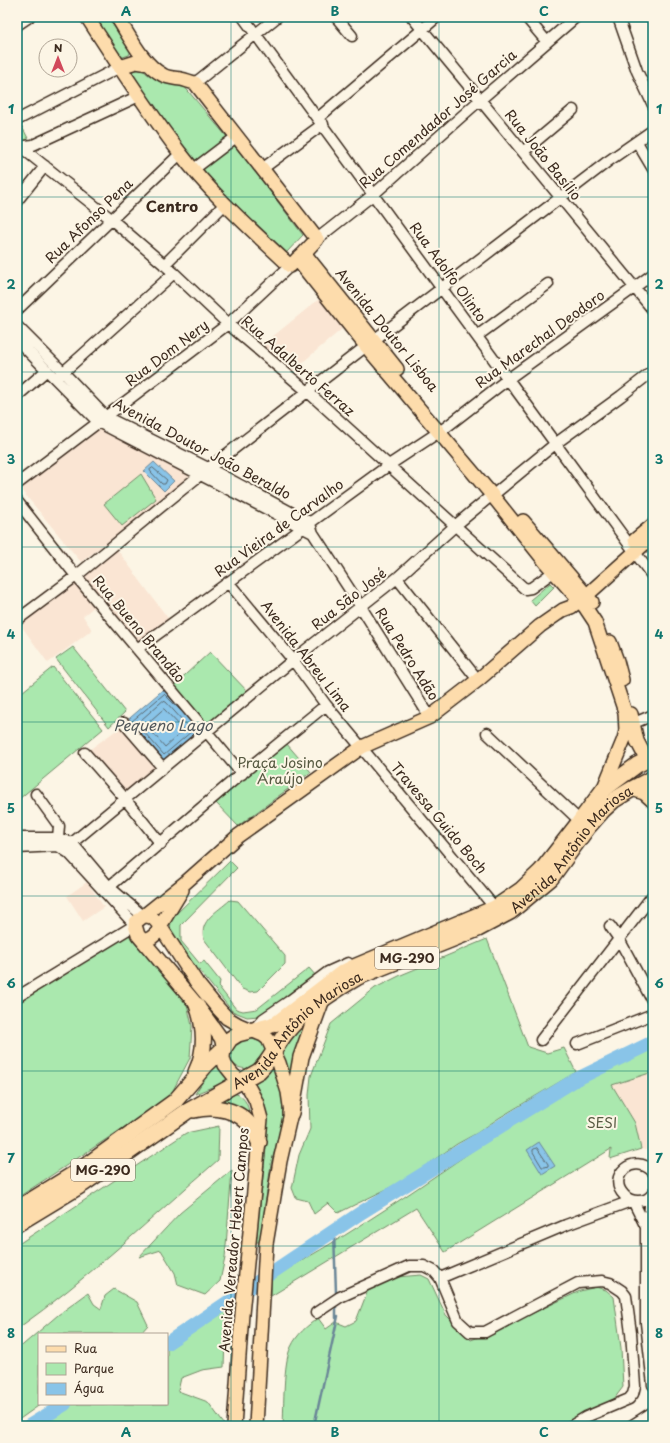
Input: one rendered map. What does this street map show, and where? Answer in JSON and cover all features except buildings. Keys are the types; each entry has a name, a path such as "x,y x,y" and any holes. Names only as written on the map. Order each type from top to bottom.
{"highway":[{"name":"Avenida Antônio Mariosa","path":"224,1048 230,1039 238,1034 277,1023 332,981 354,967 495,908 521,890 541,871 602,790 646,760"},
{"name":"Avenida Antônio Mariosa","path":"17,1209 180,1107 205,1100 259,1071 266,1065 271,1045 306,1013 358,977 492,923 510,912 552,878 588,827 614,800 650,779"},
{"path":"541,871 537,879 540,883 556,872"},
{"path":"291,1113 301,1057 321,1002"},
{"path":"192,1081 203,1057 202,1018 196,1005"},
{"name":"MG-290","path":"180,1107 192,1081 224,1048"},
{"name":"Avenida Antônio Mariosa","path":"17,1224 83,1184 180,1107"},
{"path":"180,1107 222,1108 238,1114 251,1126 259,1142"}],"main road":[{"name":"Avenida Doutor Lisboa","path":"87,17 139,96 180,154 225,204 297,260 370,343 558,569 580,594 592,602 600,617 617,661 630,723 646,760"},
{"path":"117,17 149,64 161,74 168,77 195,83 317,239 297,260"},
{"path":"118,64 132,55 137,48"},
{"path":"118,64 136,62 149,64"},
{"path":"224,1048 221,1038 136,931 139,921 186,883 238,836 362,747 430,717 478,680 540,626 563,610 571,607 580,594 632,549 653,525"},
{"path":"632,549 653,536"},
{"path":"602,790 630,723"},
{"path":"632,789 644,793 653,801"},
{"path":"144,941 157,933 186,883"},
{"path":"139,921 149,916 160,926 215,1006 227,1018 239,1025 253,1030"},
{"name":"Avenida Antônio Mariosa","path":"253,1030 263,1035 271,1045"},
{"path":"256,1426 266,1244 280,1161 291,1113 284,1075 271,1045"},
{"name":"Avenida Antônio Mariosa","path":"224,1048 223,1058 227,1068"},
{"name":"Avenida Vereador Hebert Campos","path":"227,1068 249,1088 256,1101 261,1119 247,1253 234,1426"}],"street":[{"path":"17,25 29,17"},
{"name":"Rua Adolfo Olinto","path":"243,17 653,577"},
{"path":"195,83 277,17"},
{"path":"336,17 352,36"},
{"name":"Rua João Basílio","path":"412,17 653,310"},
{"path":"262,169 320,121 437,17"},
{"path":"526,17 547,42"},
{"name":"Rua Comendador José Garcia","path":"317,239 374,194 576,17"},
{"path":"618,17 637,71 653,104"},
{"path":"17,120 118,64"},
{"path":"18,146 33,145 139,96"},
{"path":"523,152 573,110"},
{"path":"17,620 76,576 200,475 210,469 370,343 607,162 653,130"},
{"path":"194,169 236,137"},
{"path":"637,142 653,169"},
{"name":"Rua Adalberto Ferraz","path":"18,146 45,166 174,273 228,324 308,392 525,589 531,588 558,569"},
{"name":"Rua Afonso Pena","path":"17,310 110,219 180,154"},
{"path":"17,201 45,166"},
{"path":"164,265 225,204"},
{"name":"Rua Dom Nery","path":"17,484 228,324 297,260"},
{"path":"56,380 174,273"},
{"name":"Rua Marechal Deodoro","path":"442,430 508,379 653,274"},
{"path":"477,336 548,284"},
{"name":"Avenida Doutor João Beraldo","path":"17,326 64,373 102,420 210,469 259,500 309,528"},
{"name":"Avenida Doutor João Beraldo","path":"17,340 56,380 102,420 200,475 259,500"},
{"path":"17,396 47,370"},
{"name":"Rua São José","path":"72,843 293,660 397,578 456,525 555,444 622,396 653,371"},
{"name":"Rua Vieira de Carvalho","path":"137,649 228,582 309,528 389,466 442,430"},
{"name":"Rua Bueno Brandão","path":"17,501 76,576 242,774"},
{"name":"Rua Pedro Adão","path":"309,528 361,606 430,717"},
{"path":"397,578 478,680"},
{"name":"Avenida Abreu Lima","path":"228,582 293,660 326,705 362,747"},
{"path":"109,887 326,705"},
{"path":"630,723 653,715"},
{"path":"124,723 163,768"},
{"path":"486,733 580,821"},
{"name":"Travessa Guido Boch","path":"362,747 495,908"},
{"path":"85,753 125,799 160,844"},
{"path":"36,794 60,826 58,838"},
{"path":"17,838 58,838 72,843 139,921"},
{"path":"17,848 58,846 69,853 139,921"},
{"path":"541,1040 653,895"},
{"path":"17,997 139,921"},
{"path":"610,926 619,939 653,1002"},
{"path":"577,1044 653,1014"},
{"path":"648,1231 632,1201 622,1193 618,1182 622,1171 627,1167 638,1164 644,1165 653,1172"},
{"path":"440,1278 566,1225 632,1201 645,1200 652,1195"},
{"path":"635,1382 653,1386 649,1323 645,1295 649,1216 652,1195"},
{"path":"316,1313 340,1297 409,1266 424,1266 434,1270 440,1278 458,1322 470,1332 485,1332 578,1284 602,1281 616,1286 626,1296 628,1305 635,1382 633,1394 629,1399 586,1417 571,1426"},
{"path":"631,1426 653,1412"}],"shaded area":[{"path":"319,299 343,328 290,373 261,346"},
{"path":"101,426 193,474 193,478 81,562 18,486"},
{"path":"116,548 170,621 137,643 84,577"},
{"path":"77,581 96,605 83,616 92,630 48,663 20,624"},
{"path":"122,726 158,768 125,799 85,753"},
{"path":"87,882 104,907 83,921 67,896"},
{"path":"653,1072 653,1152 641,1149 635,1123 612,1085"}],"green space":[{"path":"91,17 111,17 132,49 129,55 123,57 116,56"},
{"path":"135,68 143,70 159,80 183,85 243,156 303,235 286,253 230,200 192,157 161,118 133,77 132,72"},
{"path":"19,121 30,142 26,144 17,134 17,123"},
{"path":"141,474 156,499 122,526 104,504"},
{"path":"550,583 554,587 535,606 530,600"},
{"path":"73,647 125,712 109,727 56,659"},
{"path":"210,652 249,693 207,729 173,686"},
{"path":"53,667 103,729 19,799 17,796 17,696"},
{"name":"Praça Josino Araújo","path":"286,743 311,772 238,826 215,802"},
{"path":"230,861 237,868 181,925 181,941 200,964 204,961 220,981 219,987 236,1009 243,1011 257,1009 309,968 316,976 259,1016 247,1017 232,1011 170,934 171,919"},
{"path":"230,900 238,901 285,956 285,964 258,991 250,992 242,989 204,939 203,932 207,921"},
{"path":"128,933 132,940 170,982 187,1004 192,1026 190,1058 171,1094 146,1113 17,1198 17,1003"},
{"path":"487,939 528,1047 547,1053 564,1048 576,1072 457,1144 403,1181 338,1213 328,1203 314,1214 308,1201 296,1198 292,1188 299,1155 310,1129 309,1095 311,1076 331,1024 375,988 401,975"},
{"path":"315,1010 302,1037 293,1064 290,1085 278,1054"},
{"path":"246,1035 261,1038 266,1050 261,1060 254,1066 240,1068 230,1059 229,1053 235,1043"},
{"name":"SESI","path":"653,1048 653,1072 612,1085 635,1123 641,1149 610,1159 611,1149 445,1252 416,1208 271,1296 271,1279 357,1228 542,1105 615,1065"},
{"path":"216,1060 221,1071 229,1080 195,1094"},
{"path":"274,1065 286,1110 271,1164 260,1242 256,1242 267,1125 253,1085 267,1074"},
{"path":"234,1093 245,1100 249,1111 250,1120 211,1104"},
{"path":"219,1126 218,1160 94,1269 17,1329 17,1245 186,1133"},
{"path":"232,1170 225,1258 220,1281 205,1295 178,1285 175,1273 161,1250 139,1257 180,1213"},
{"path":"421,1275 429,1279 446,1315 471,1340 495,1331 580,1291 596,1287 606,1290 614,1297 621,1348 623,1387 614,1399 583,1415 555,1426 283,1426 284,1385 288,1354 293,1342 299,1334 318,1318 326,1329 336,1322 346,1326 356,1321 368,1290 397,1277"},
{"path":"114,1289 137,1302 148,1325 141,1333 38,1333 38,1405 40,1405 17,1421 17,1350 58,1315 88,1293 94,1304 101,1309 105,1296"},
{"path":"226,1311 224,1367 202,1370 181,1378 178,1391 208,1402 224,1424 223,1426 32,1426 69,1405 168,1405 168,1347"}],"water":[{"path":"154,462 174,481 164,491 144,471"},
{"name":"Pequeno Lago","path":"165,688 206,732 163,768 124,723"},
{"path":"539,1142 555,1166 542,1174 527,1150"}],"waterway":[{"path":"168,1342 362,1212 575,1080 653,1042"},
{"path":"334,1232 336,1293"},
{"path":"336,1307 336,1318"},
{"path":"314,1426 338,1316"},
{"path":"29,1426 63,1405"}],"district":[{"name":"Centro","path":"172,207"}]}
